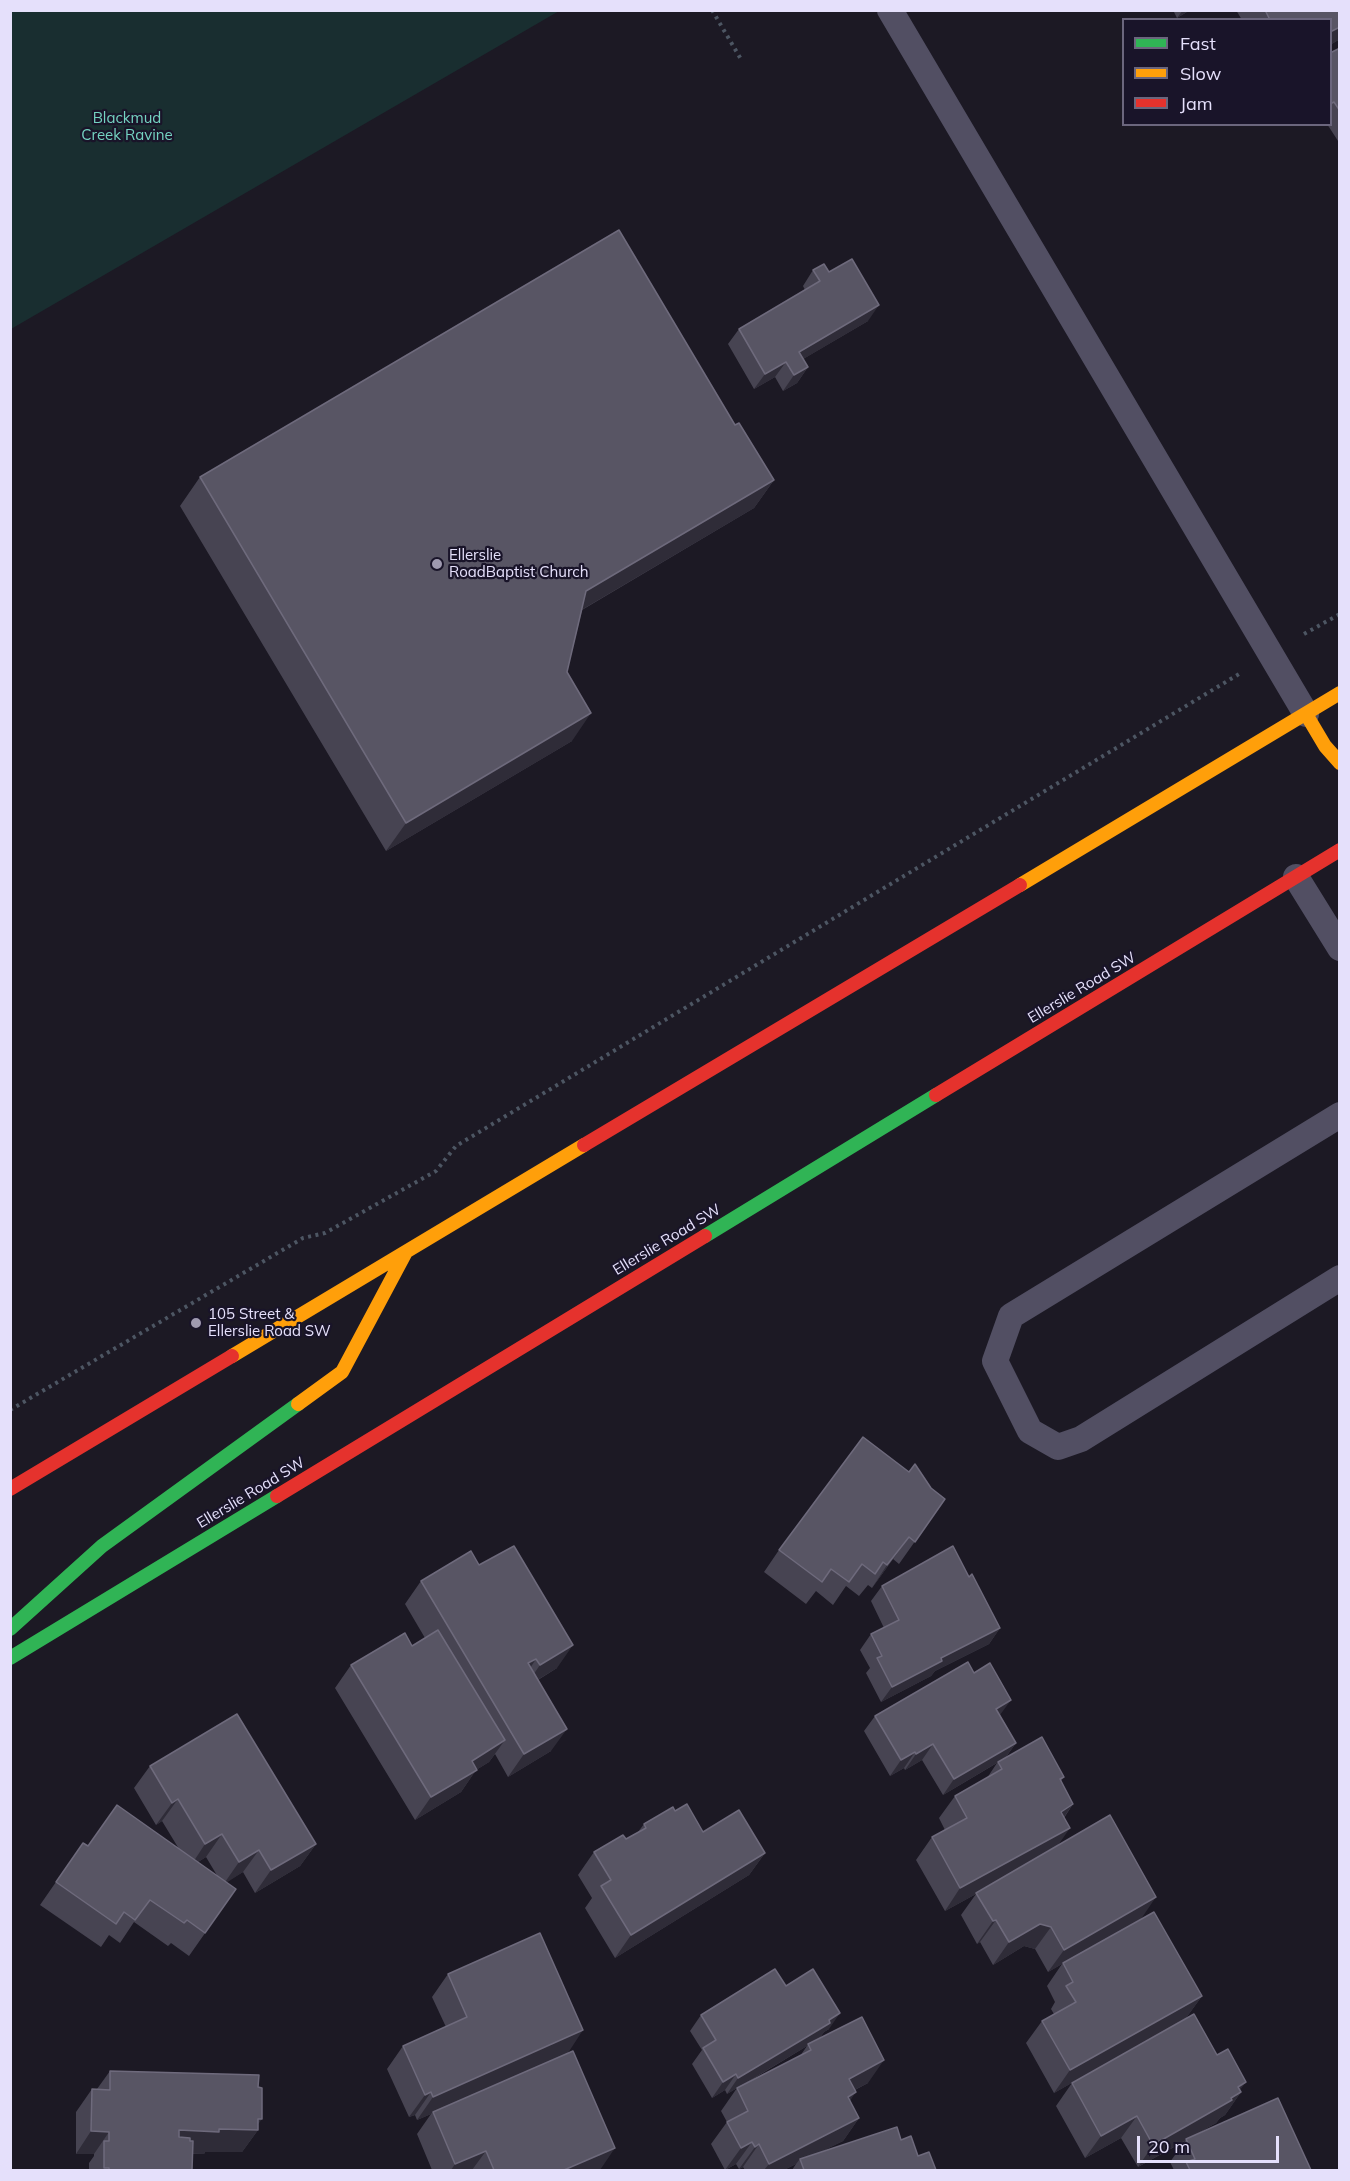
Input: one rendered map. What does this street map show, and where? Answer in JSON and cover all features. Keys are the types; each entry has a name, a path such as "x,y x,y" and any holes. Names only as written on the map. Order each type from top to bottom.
{"main road":[{"path":"10,1489 1340,693"},
{"path":"1306,714 1325,746 1340,763"},
{"name":"Ellerslie Road SW","path":"10,1658 1340,850"},
{"path":"10,1629 102,1546 342,1372 406,1251"}],"lane":[{"path":"890,10 1222,577 1306,714"},
{"path":"1296,877 1340,948"},
{"path":"1340,1115 1011,1316 995,1360 1030,1431 1058,1447 1081,1439 1340,1278"}],"path":[{"path":"712,10 742,61"},
{"path":"1331,617 1340,614"},
{"path":"10,1410 303,1238 325,1233 436,1171 456,1146 1220,685"}],"green space":[{"name":"Blackmud Creek Ravine","path":"11,10 559,10 559,11 11,329"}],"building":[{"path":"1265,10 1340,10 1340,27 1332,31 1332,18 1269,18"},
{"path":"1340,48 1340,111 1334,102 1332,103 1332,52"},
{"name":"Ellerslie RoadBaptist Church","path":"619,230 735,425 739,423 774,480 586,591 567,672 591,713 406,823 200,477"},
{"path":"852,259 879,305 799,352 808,367 794,375 786,362 765,374 739,329 820,281 813,270 824,264 829,272"},
{"path":"863,1437 909,1472 915,1464 931,1488 945,1499 915,1542 909,1537 887,1565 883,1562 875,1574 862,1564 849,1582 831,1569 822,1582 779,1550"},
{"path":"514,1546 573,1645 540,1665 536,1659 528,1663 567,1729 524,1754 421,1581 471,1551 479,1565"},
{"path":"953,1546 969,1577 972,1574 1000,1628 941,1658 942,1661 892,1687 877,1658 882,1656 871,1634 899,1620 882,1586"},
{"path":"438,1630 505,1740 472,1761 477,1770 431,1797 351,1665 405,1633 412,1646"},
{"path":"968,1662 974,1673 990,1663 1011,1700 996,1709 1016,1743 954,1779 933,1744 901,1760 875,1716"},
{"path":"237,1714 316,1844 271,1870 259,1850 239,1862 222,1834 205,1844 178,1799 172,1803 150,1766"},
{"path":"1042,1737 1064,1777 1060,1779 1073,1804 1061,1812 1070,1828 960,1888 932,1837 967,1818 955,1796 1002,1769 998,1762"},
{"path":"687,1804 703,1832 739,1810 765,1853 631,1935 601,1886 611,1880 594,1852 623,1835 626,1839 646,1828 644,1824 673,1807 675,1811"},
{"path":"117,1805 236,1889 205,1933 187,1920 184,1923 150,1900 135,1920 124,1912 116,1924 56,1882 83,1843 88,1846"},
{"path":"1110,1815 1156,1897 1064,1950 1051,1927 1040,1924 1009,1942 976,1893"},
{"path":"1154,1912 1202,1996 1070,2070 1042,2021 1076,2002 1066,1986 1073,1982 1063,1963"},
{"path":"540,1933 583,2030 433,2097 431,2092 425,2095 403,2046 467,2017 448,1974"},
{"path":"775,1969 786,1986 813,1969 840,2013 829,2020 830,2023 738,2078 736,2074 723,2082 703,2048 716,2040 701,2015"},
{"path":"1194,2014 1217,2055 1228,2049 1246,2082 1238,2087 1241,2092 1231,2098 1232,2100 1153,2145 1137,2116 1101,2136 1072,2083"},
{"path":"862,2017 884,2060 849,2079 856,2092 848,2097 859,2118 769,2164 759,2144 755,2147 752,2142 741,2148 727,2122 748,2111 737,2088 811,2050 808,2044"},
{"path":"573,2051 615,2148 564,2170 494,2170 486,2151 455,2164 433,2112"},
{"path":"110,2071 259,2075 258,2087 262,2088 262,2119 258,2119 258,2130 219,2129 219,2132 179,2130 179,2137 190,2138 190,2141 193,2141 192,2170 109,2170 109,2168 104,2168 104,2141 109,2141 109,2132 91,2131 92,2089 110,2090"},
{"path":"1278,2098 1311,2170 1190,2170 1186,2162 1195,2159 1186,2139"},
{"path":"897,2127 901,2140 911,2136 918,2156 929,2152 936,2170 804,2170 800,2159"}],"traffic: fast":[{"path":"705,1236 936,1095"},
{"path":"10,1629 102,1546 298,1404"},
{"path":"10,1658 277,1496"}],"traffic: slow":[{"path":"1020,885 1340,693"},
{"path":"1306,714 1325,746 1340,763"},
{"path":"232,1356 584,1145"},
{"path":"298,1404 342,1372 406,1252"}],"traffic: jam":[{"path":"936,1095 1340,850"},
{"path":"584,1145 1020,885"},
{"path":"277,1496 705,1236"},
{"path":"10,1489 232,1356"}],"place":[{"name":"Ellerslie RoadBaptist Church","path":"437,564"},
{"name":"105 Street & Ellerslie Road SW","path":"196,1323"}]}
